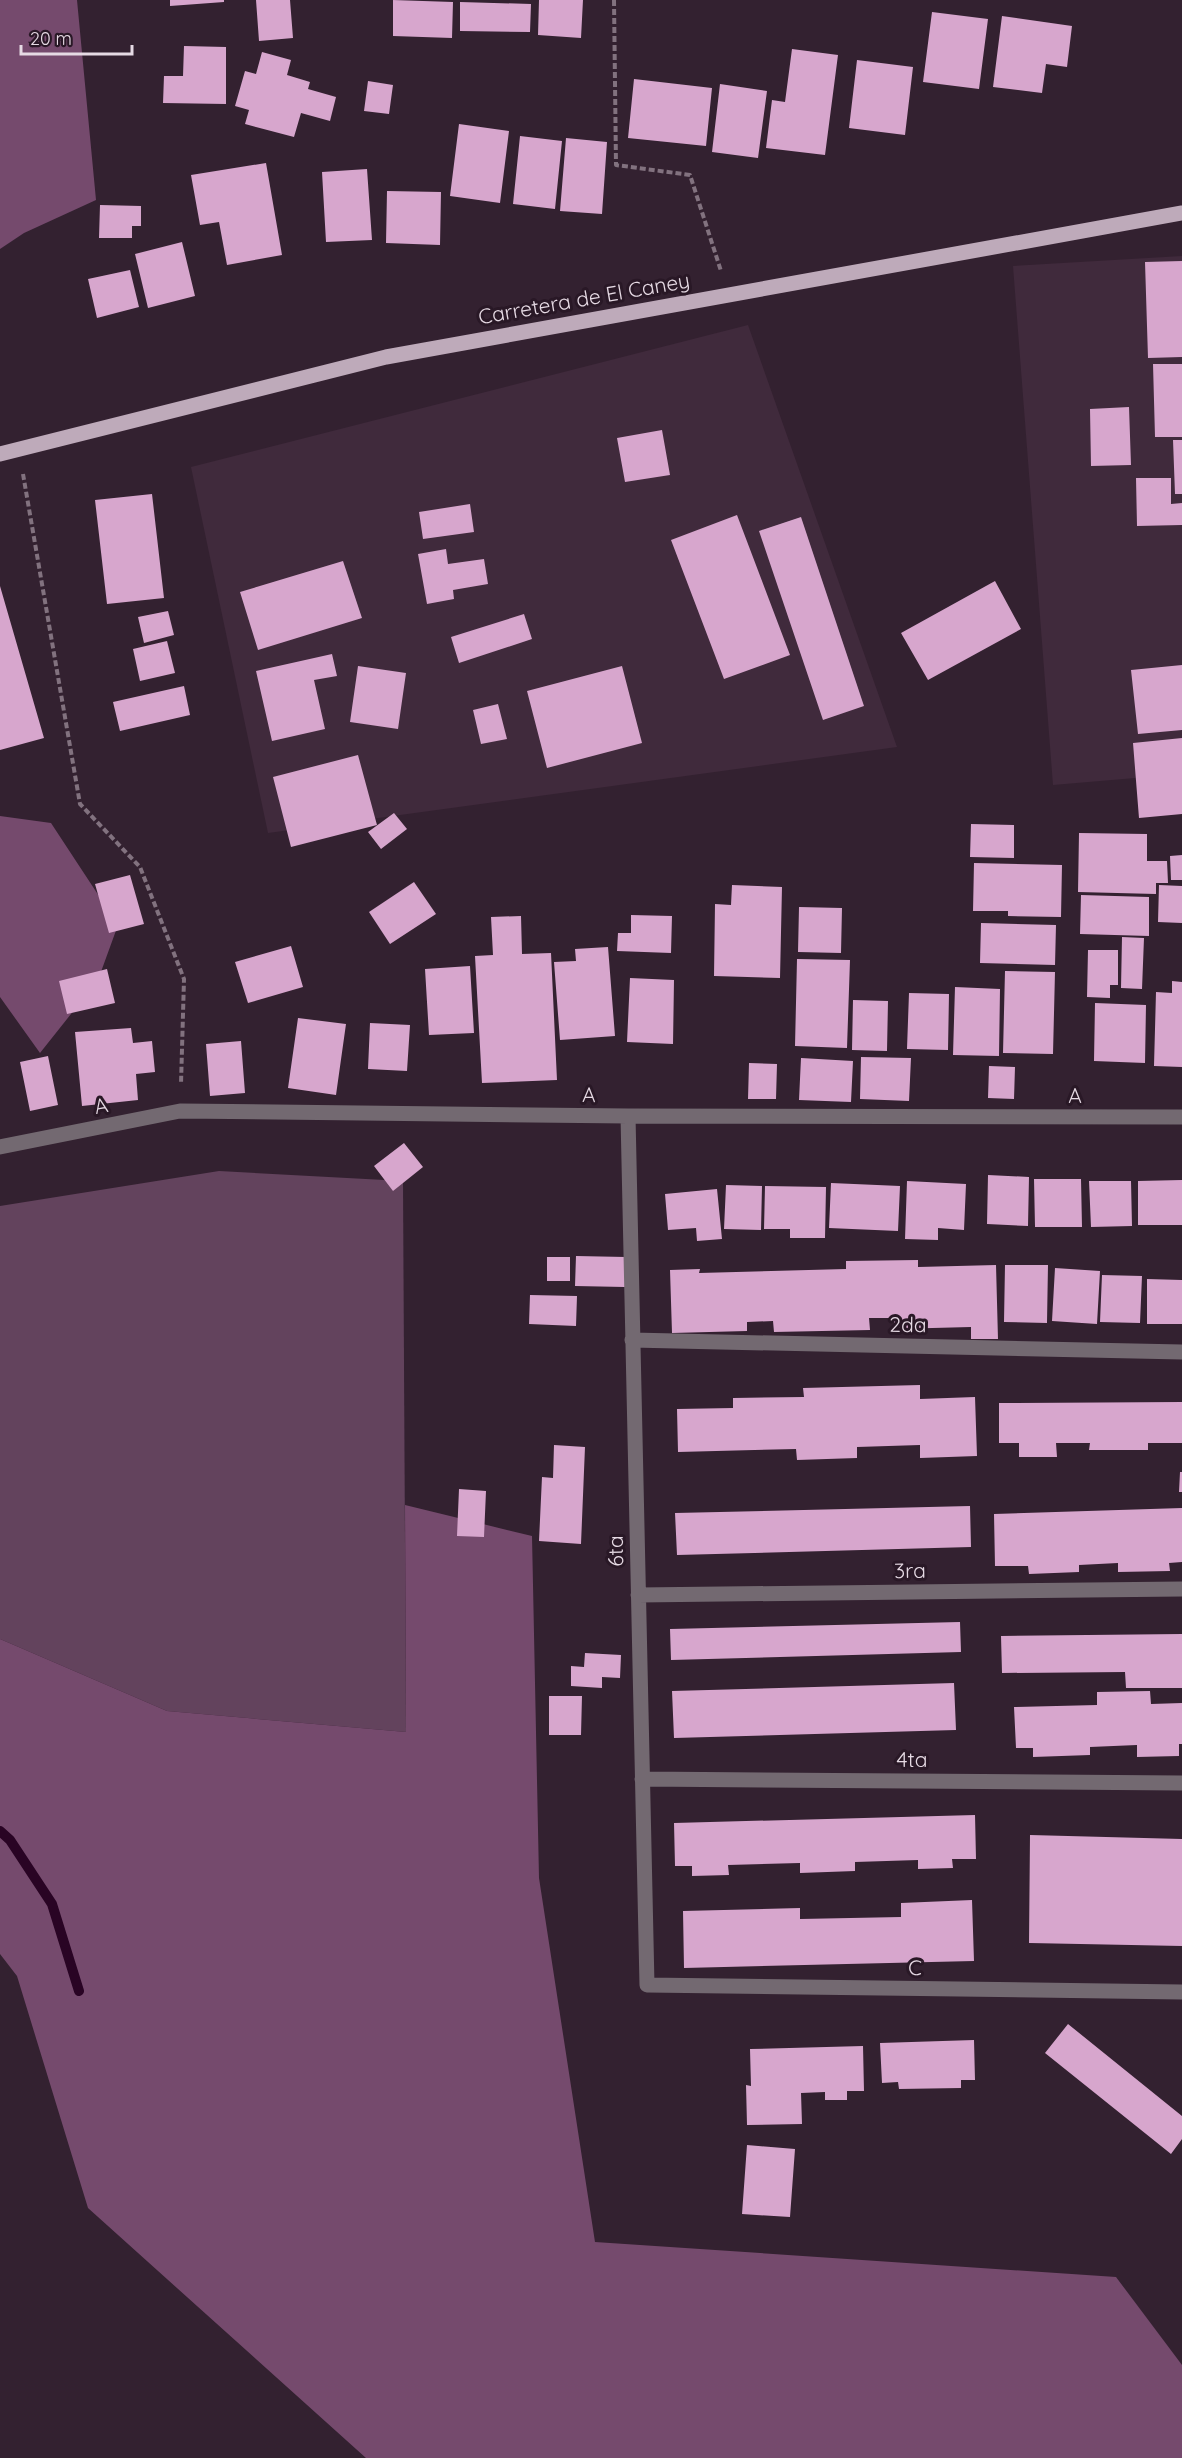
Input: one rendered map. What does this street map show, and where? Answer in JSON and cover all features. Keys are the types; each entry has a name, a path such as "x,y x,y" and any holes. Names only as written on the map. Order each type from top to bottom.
{"main road":[{"name":"Carretera de El Caney","path":"0,454 386,357 1182,213"}],"street":[{"name":"A","path":"0,1147 180,1111 628,1116 1182,1118"},
{"name":"6ta","path":"628,1116 647,1985"},
{"name":"2da","path":"632,1340 1182,1352"},
{"name":"3ra","path":"638,1595 1182,1589"},
{"name":"4ta","path":"642,1779 1182,1783"},
{"name":"C","path":"647,1985 1182,1992"}],"path":[{"path":"614,0 616,165 690,175 729,295"},
{"path":"18,448 80,804 140,867 184,979 180,1111"}],"shaded area":[{"path":"0,0 77,0 96,200 24,233 0,249"},
{"path":"1182,256 1182,774 1053,785 1013,266"},
{"path":"748,325 897,747 268,833 191,467"},
{"path":"0,816 51,823 118,925 98,980 40,1053 0,997"},
{"path":"219,1171 403,1181 406,1732 167,1711 0,1639 0,1206"},
{"path":"405,1505 532,1536 539,1878 595,2242 1116,2277 1182,2365 1182,2458 366,2458 88,2208 17,1976 0,1954 0,1639 167,1711 406,1732"}],"building":[{"path":"170,0 224,0 224,2 170,6"},
{"path":"256,0 290,0 293,38 259,41"},
{"path":"393,0 453,2 452,38 393,36"},
{"path":"539,0 583,0 581,38 538,35"},
{"path":"460,2 531,4 530,32 460,31"},
{"path":"932,12 988,19 979,89 923,82"},
{"path":"1002,16 1072,26 1067,67 1046,64 1042,93 993,87"},
{"path":"184,46 226,47 226,104 163,103 164,76 183,76"},
{"path":"792,49 838,55 825,155 766,148 772,100 785,102"},
{"path":"262,52 291,60 287,75 310,82 308,89 336,97 330,121 301,113 294,137 245,124 249,110 235,106 245,71 256,74"},
{"path":"857,60 913,67 905,135 849,128"},
{"path":"634,79 712,88 706,146 628,138"},
{"path":"368,81 393,85 389,114 364,111"},
{"path":"720,84 767,91 758,158 712,152"},
{"path":"459,124 509,131 500,203 450,196"},
{"path":"520,136 562,141 555,209 513,204"},
{"path":"566,138 607,142 602,214 560,211"},
{"path":"266,163 282,255 227,265 219,222 200,225 191,175"},
{"path":"367,169 372,240 326,242 322,172"},
{"path":"387,191 441,192 440,245 386,243"},
{"path":"100,205 141,206 141,226 132,226 132,238 99,238"},
{"path":"182,242 195,296 148,308 135,254"},
{"path":"1182,261 1182,357 1148,358 1145,262"},
{"path":"130,270 139,307 97,318 88,279"},
{"path":"1153,364 1182,364 1182,437 1155,437"},
{"path":"1129,407 1131,465 1091,466 1090,409"},
{"path":"662,430 670,475 625,482 617,438"},
{"path":"1173,440 1182,440 1182,494 1175,494"},
{"path":"1136,478 1171,478 1171,504 1182,503 1182,525 1137,526"},
{"path":"152,494 164,598 107,604 95,500"},
{"path":"470,504 474,532 423,539 419,512"},
{"path":"737,515 790,655 724,679 671,540"},
{"path":"801,517 864,706 823,720 759,531"},
{"path":"446,549 448,564 484,559 488,584 453,590 454,599 427,604 418,554"},
{"path":"343,561 362,618 258,650 240,592"},
{"path":"995,581 1021,629 928,680 901,633"},
{"path":"0,586 44,738 0,750"},
{"path":"168,611 174,635 144,643 138,617"},
{"path":"524,614 532,639 459,663 451,637"},
{"path":"167,641 175,673 140,681 133,649"},
{"path":"332,654 337,676 314,680 325,729 272,741 256,671"},
{"path":"1182,665 1182,730 1138,734 1131,670"},
{"path":"358,666 406,673 398,729 350,722"},
{"path":"622,666 642,743 547,768 527,691"},
{"path":"184,686 190,715 120,731 113,702"},
{"path":"498,704 507,739 481,744 473,710"},
{"path":"1182,738 1182,814 1139,818 1133,743"},
{"path":"358,755 377,825 291,847 273,777"},
{"path":"394,813 407,829 381,849 368,832"},
{"path":"971,824 1014,825 1014,858 970,857"},
{"path":"1079,833 1147,834 1147,861 1167,861 1168,883 1156,883 1156,894 1078,892"},
{"path":"1182,855 1182,880 1171,880 1170,856"},
{"path":"974,863 1062,865 1061,917 1008,916 1008,911 973,911"},
{"path":"130,875 144,924 109,933 95,884"},
{"path":"414,882 436,914 390,944 369,912"},
{"path":"732,885 782,887 780,978 714,976 715,904 731,905"},
{"path":"1159,885 1182,886 1182,923 1158,922"},
{"path":"1081,895 1149,897 1149,936 1080,934"},
{"path":"799,907 842,908 841,953 798,952"},
{"path":"631,915 672,916 671,953 617,951 618,933 631,933"},
{"path":"521,916 522,954 551,953 557,1080 482,1083 475,956 493,955 491,917"},
{"path":"981,923 1056,925 1055,965 980,963"},
{"path":"1122,937 1144,938 1142,989 1121,988"},
{"path":"291,946 303,987 248,1003 235,962"},
{"path":"608,947 615,1036 560,1040 554,962 576,961 575,949"},
{"path":"1088,950 1118,950 1118,985 1110,985 1110,998 1087,997"},
{"path":"797,959 850,960 847,1048 795,1046"},
{"path":"470,966 474,1033 429,1035 425,969"},
{"path":"107,969 115,1003 67,1014 59,981"},
{"path":"1005,971 1055,972 1053,1054 1003,1053"},
{"path":"630,978 674,980 673,1044 627,1042"},
{"path":"1172,981 1182,982 1182,1067 1154,1066 1156,992 1172,993"},
{"path":"955,987 1000,989 999,1056 953,1055"},
{"path":"909,993 949,994 948,1050 907,1049"},
{"path":"853,1000 888,1001 887,1051 852,1050"},
{"path":"1095,1003 1146,1005 1145,1063 1094,1061"},
{"path":"298,1018 346,1024 336,1095 288,1088"},
{"path":"370,1023 410,1025 407,1071 368,1069"},
{"path":"131,1028 133,1043 152,1041 155,1072 136,1074 138,1100 82,1106 75,1032"},
{"path":"241,1041 245,1093 210,1096 206,1044"},
{"path":"48,1056 58,1105 30,1111 20,1062"},
{"path":"861,1057 911,1058 909,1101 860,1099"},
{"path":"801,1058 853,1061 851,1102 799,1100"},
{"path":"749,1063 777,1064 776,1099 748,1099"},
{"path":"989,1066 1015,1067 1014,1099 988,1098"},
{"path":"404,1143 423,1167 393,1191 374,1166"},
{"path":"988,1175 1029,1177 1028,1226 987,1224"},
{"path":"1034,1179 1081,1179 1082,1227 1035,1227"},
{"path":"1182,1180 1182,1225 1138,1225 1138,1181"},
{"path":"907,1181 966,1184 964,1230 938,1228 938,1240 905,1239"},
{"path":"1089,1181 1131,1181 1132,1226 1091,1227"},
{"path":"831,1183 900,1186 898,1231 829,1228"},
{"path":"726,1185 762,1186 761,1230 724,1229"},
{"path":"765,1186 826,1187 825,1238 790,1238 790,1229 764,1229"},
{"path":"717,1189 722,1239 697,1241 696,1228 668,1230 665,1194"},
{"path":"576,1256 626,1257 625,1287 575,1286"},
{"path":"547,1257 570,1257 570,1281 547,1281"},
{"path":"918,1260 918,1267 996,1265 998,1339 971,1339 971,1327 894,1329 894,1318 869,1318 870,1330 774,1332 773,1321 747,1322 747,1331 672,1333 670,1270 700,1269 699,1273 846,1269 846,1261"},
{"path":"1005,1265 1048,1265 1047,1323 1004,1322"},
{"path":"1055,1268 1100,1271 1097,1324 1052,1321"},
{"path":"1102,1275 1142,1276 1140,1323 1100,1322"},
{"path":"1147,1279 1182,1280 1182,1324 1147,1324"},
{"path":"530,1295 577,1296 576,1326 529,1324"},
{"path":"920,1385 920,1399 975,1397 977,1456 920,1458 920,1445 857,1447 857,1458 797,1460 796,1449 678,1452 677,1409 733,1408 733,1398 804,1397 803,1388"},
{"path":"1182,1402 1182,1443 1148,1443 1148,1450 1089,1450 1090,1443 1056,1443 1057,1457 1019,1457 1019,1443 999,1443 999,1403"},
{"path":"554,1445 585,1447 581,1544 539,1541 542,1477 553,1478"},
{"path":"1180,1472 1182,1472 1182,1492 1179,1492"},
{"path":"459,1489 486,1491 484,1537 457,1536"},
{"path":"970,1506 971,1547 677,1555 675,1513"},
{"path":"1182,1508 1182,1562 1169,1563 1170,1571 1118,1572 1118,1563 1079,1565 1079,1572 1029,1574 1028,1566 995,1566 994,1514"},
{"path":"960,1622 961,1652 671,1660 670,1629"},
{"path":"1182,1634 1182,1688 1126,1688 1125,1672 1002,1673 1001,1636"},
{"path":"585,1653 621,1655 620,1678 602,1677 602,1688 571,1686 571,1666 584,1667"},
{"path":"954,1683 956,1730 674,1738 672,1691"},
{"path":"1150,1691 1151,1704 1182,1703 1182,1744 1179,1744 1179,1756 1137,1757 1137,1745 1090,1747 1090,1755 1033,1757 1033,1748 1016,1748 1014,1707 1097,1705 1097,1692"},
{"path":"549,1696 582,1696 581,1735 549,1735"},
{"path":"975,1815 976,1859 952,1859 953,1868 918,1869 918,1860 855,1862 855,1871 800,1873 800,1863 728,1865 729,1875 692,1876 692,1866 675,1866 674,1823"},
{"path":"1030,1835 1182,1839 1182,1946 1029,1943"},
{"path":"972,1900 974,1961 684,1968 683,1911 800,1908 800,1919 901,1917 901,1903"},
{"path":"1068,2024 1182,2116 1182,2139 1171,2154 1045,2053"},
{"path":"974,2040 975,2080 961,2080 961,2088 899,2089 898,2082 882,2083 880,2043"},
{"path":"863,2046 864,2091 847,2091 847,2100 825,2100 825,2092 801,2093 802,2124 747,2125 746,2085 751,2086 750,2049"},
{"path":"747,2145 795,2149 790,2217 742,2214"}],"waterway":[{"path":"0,1831 10,1840 52,1904 79,1991"}]}
